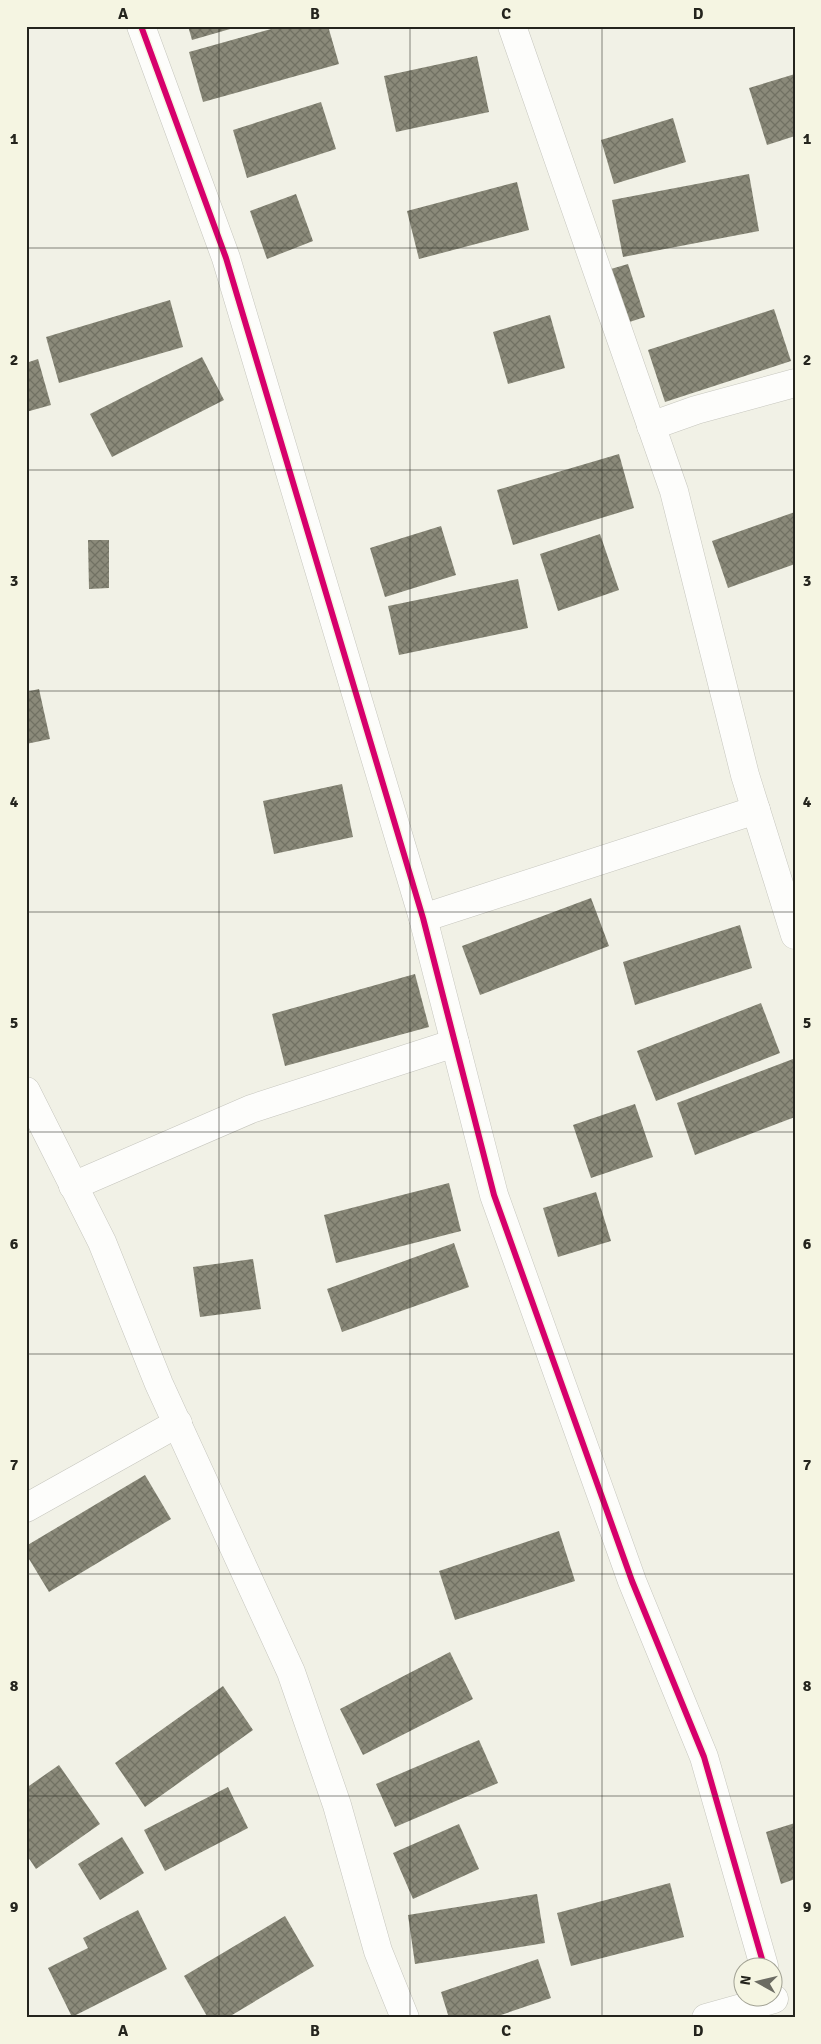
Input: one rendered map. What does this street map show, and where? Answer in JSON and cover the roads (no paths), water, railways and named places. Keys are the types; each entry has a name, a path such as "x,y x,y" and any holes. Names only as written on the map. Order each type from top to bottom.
{"street":[{"path":"141,26 226,258 423,918 494,1195 632,1581 704,1757 761,1956"},
{"path":"512,26 674,491 746,775 795,935"},
{"path":"651,426 696,410 795,383"},
{"path":"423,918 756,810"},
{"path":"73,1186 251,1109 455,1043"},
{"path":"26,1091 102,1242 159,1384 291,1672 337,1806 378,1951 404,2018"},
{"path":"26,1508 178,1424"},
{"path":"706,2018 766,2006"}]}
